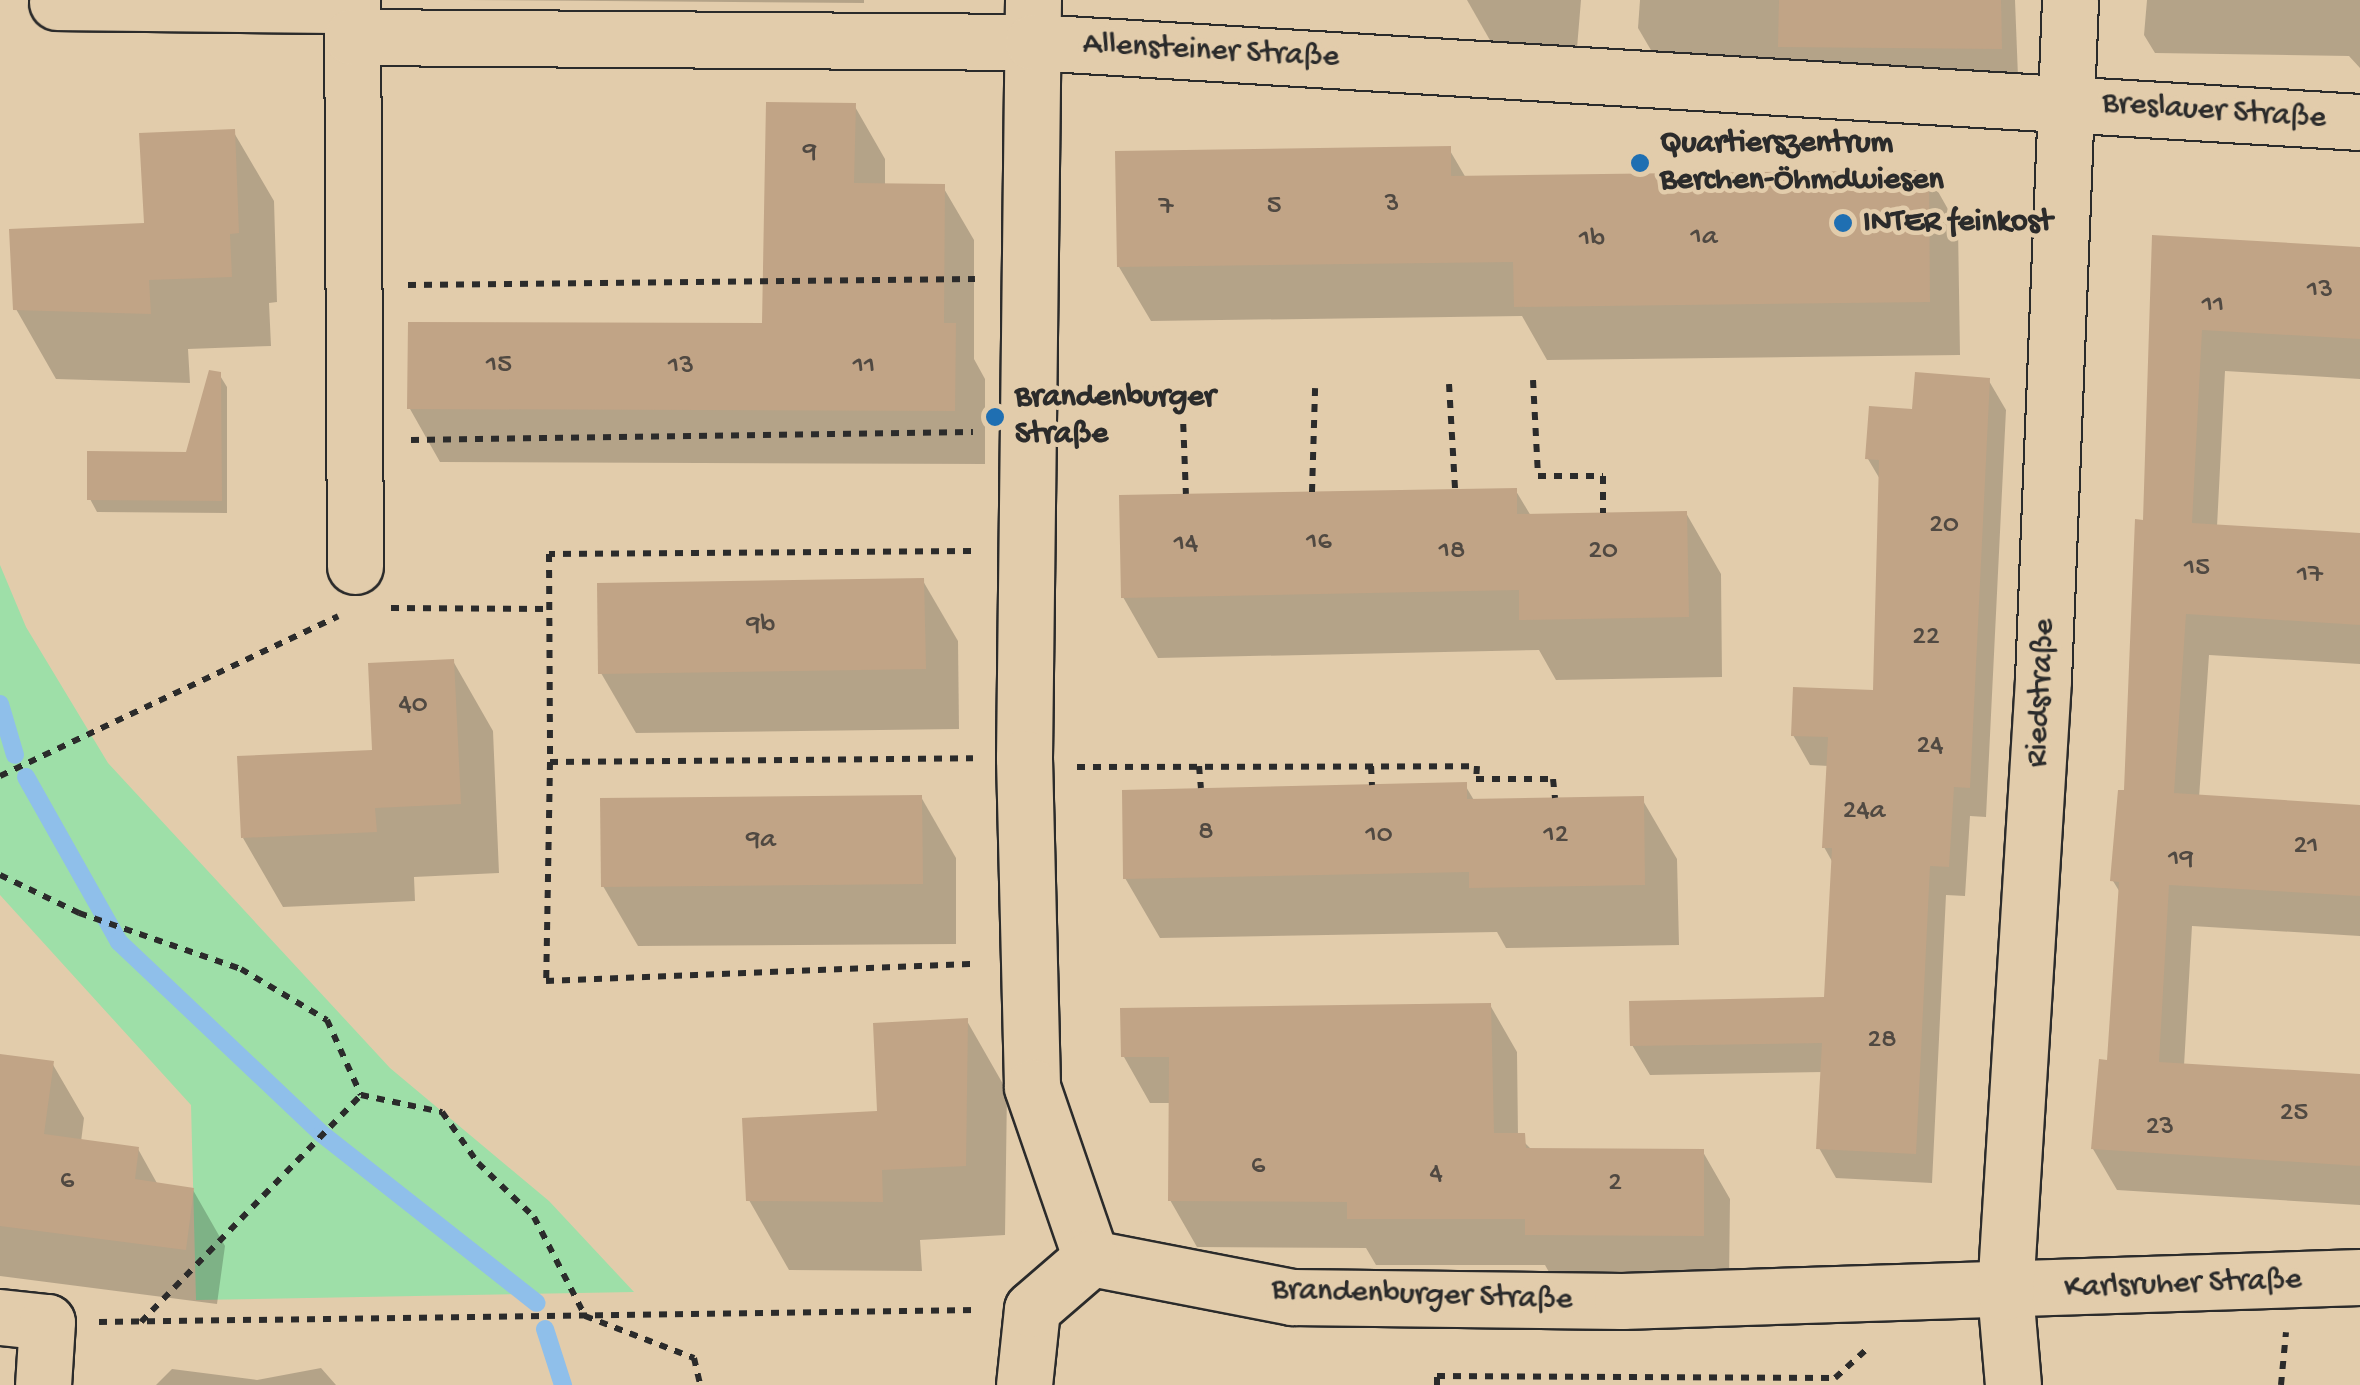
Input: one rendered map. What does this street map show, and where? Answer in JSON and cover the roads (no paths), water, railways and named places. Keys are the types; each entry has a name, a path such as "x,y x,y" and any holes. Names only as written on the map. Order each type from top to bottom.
{"street":[{"name":"Riedstraße","path":"2013,1385 2006,1292 2042,698 2070,0"},
{"name":"Allensteiner Straße","path":"58,2 352,14 1033,21 2068,102"},
{"path":"352,14 355,587"},
{"path":"1024,1385 1032,1309 1091,1258 1032,1087 1025,763 1033,21"},
{"name":"Breslauer Straße","path":"2068,102 2360,122"},
{"name":"Brandenburger Straße","path":"1091,1258 1292,1298 1622,1302 2006,1292"},
{"name":"Karlsruher Straße","path":"2006,1292 2360,1278"},
{"path":"24,1320 43,1385"}],"waterway":[{"path":"0,704 15,755"},
{"path":"26,777 119,942 322,1134 537,1303"},
{"path":"545,1329 563,1385"}],"place":[{"name":"Quartierszentrum Berchen-Öhmdwiesen","path":"1640,163"},
{"name":"INTER feinkost","path":"1843,223"},
{"name":"Brandenburger Straße","path":"995,417"}]}
